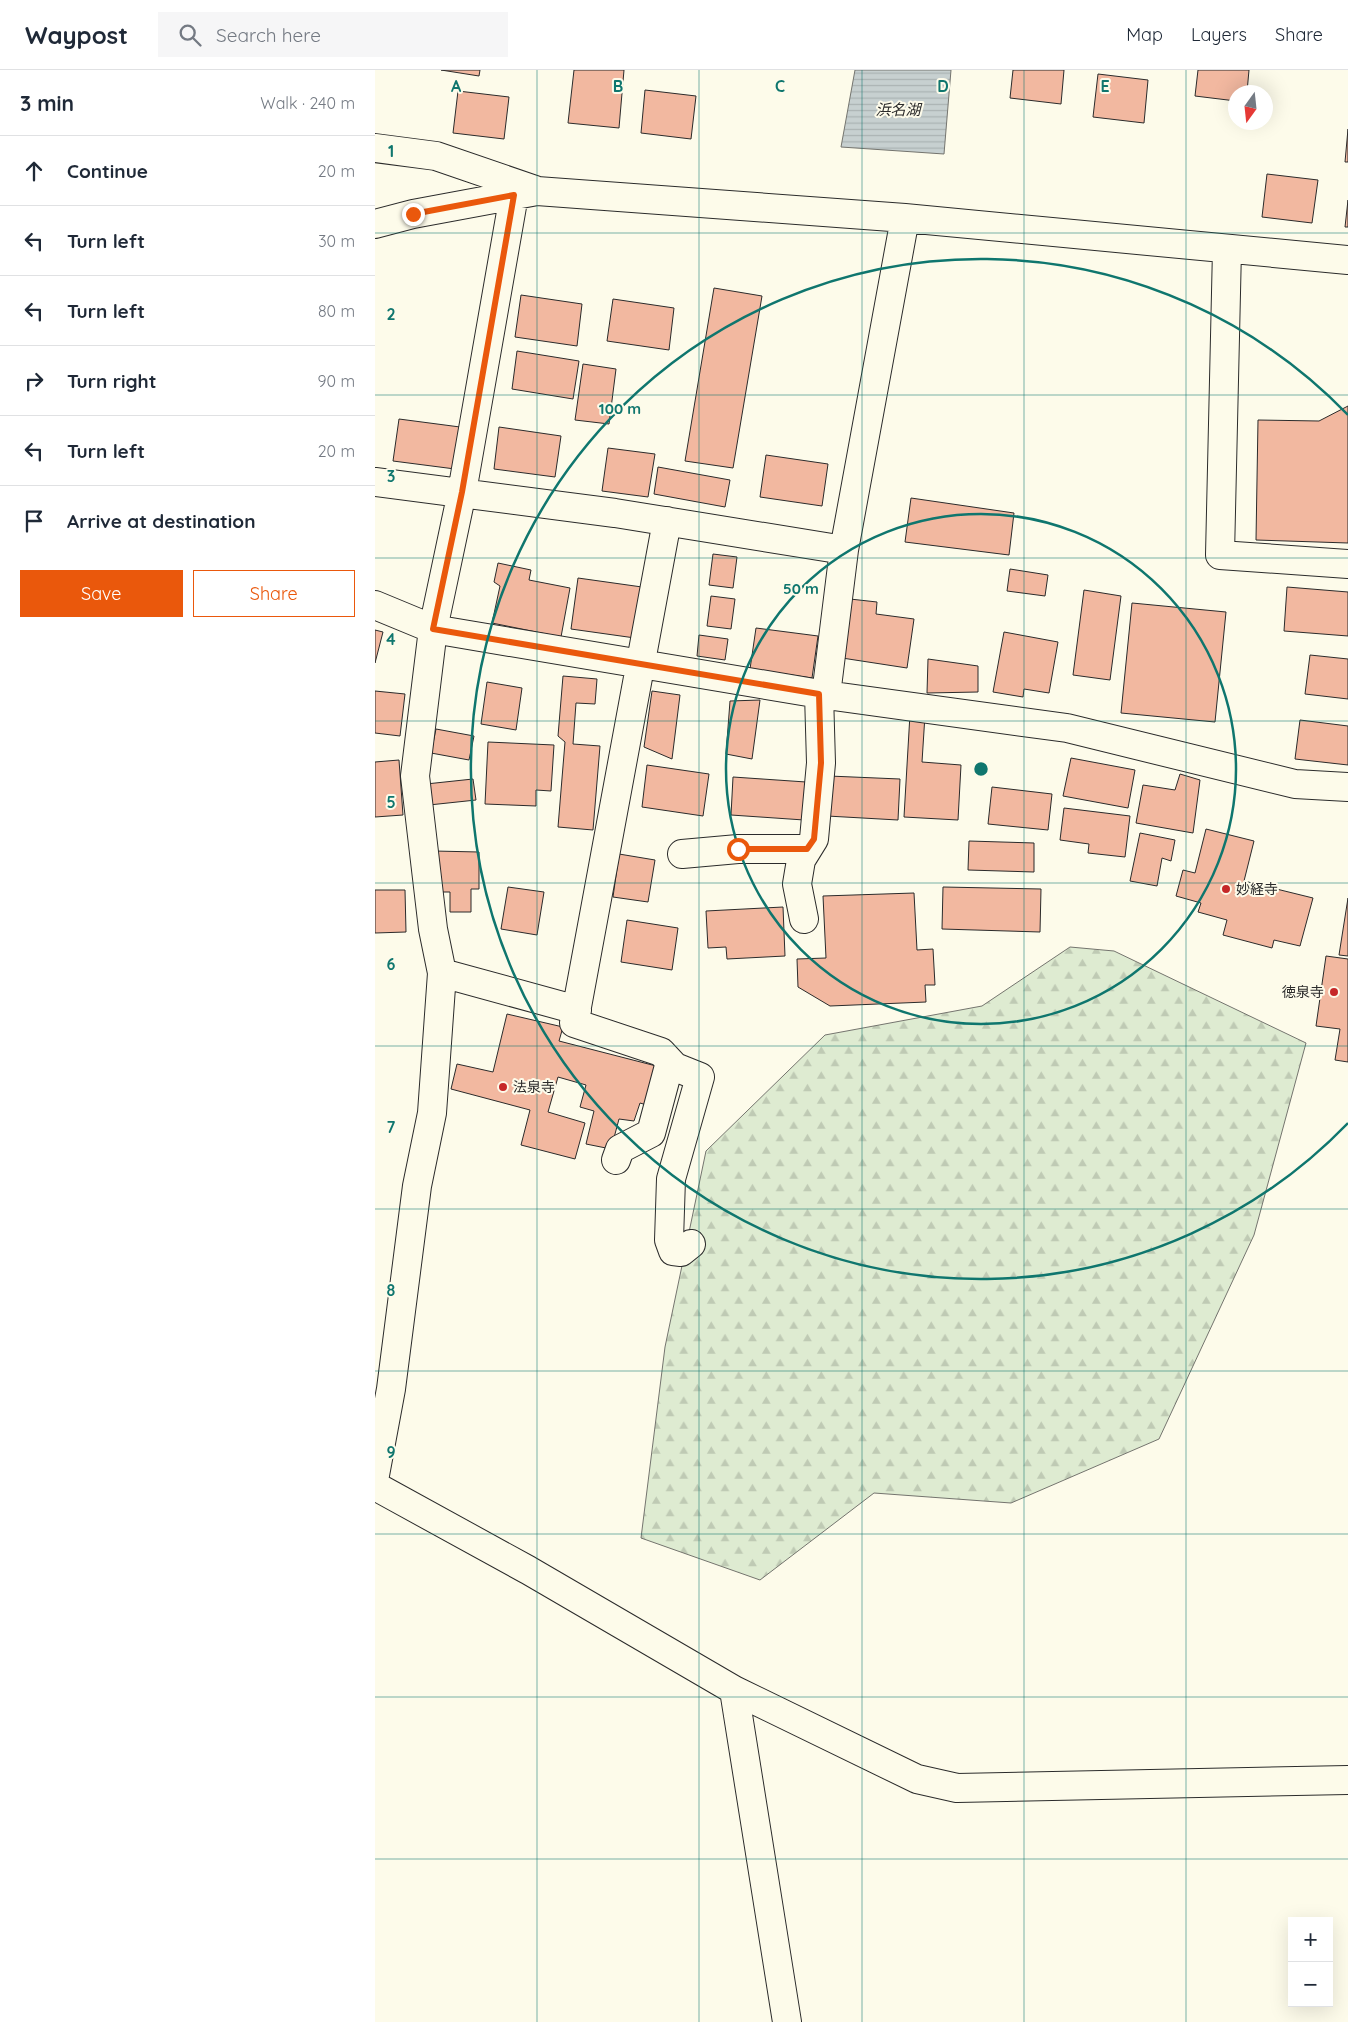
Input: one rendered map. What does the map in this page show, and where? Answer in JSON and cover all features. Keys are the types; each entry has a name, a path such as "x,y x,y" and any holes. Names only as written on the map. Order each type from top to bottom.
{"street":[{"path":"375,148 436,156 525,193"},
{"path":"375,1475 391,1389 417,1186 432,1113 443,973 433,929 415,776 433,629 525,193"},
{"path":"375,224 413,214 525,193 905,218 1348,260"},
{"path":"804,919 797,884 801,860 814,839 821,763 823,694 844,550 905,218"},
{"path":"1227,249 1220,555 1348,564"},
{"path":"375,482 462,492 667,521 844,550"},
{"path":"575,1016 667,521"},
{"path":"375,606 433,629 823,694 1067,728 1295,784 1348,788"},
{"path":"682,854 738,849 807,849"},
{"path":"443,973 575,1016 661,1052 675,1067 700,1077 671,1179 669,1240 673,1251 681,1252 691,1244"},
{"path":"616,1160 620,1148 651,1133 670,1062"},
{"path":"375,1486 528,1570 734,1690 917,1779 957,1788 1348,1780"},
{"path":"734,1690 787,2022"}],"green space":[{"path":"1070,947 1114,951 1306,1043 1254,1235 1159,1439 1011,1503 874,1493 760,1580 641,1538 665,1347 706,1151 825,1035 982,1006"}],"water":[{"name":"浜名湖","path":"855,70 951,70 944,154 841,147"}],"building":[{"path":"441,70 480,70 479,76"},
{"path":"574,70 624,70 619,128 568,123"},
{"path":"1013,70 1064,70 1061,104 1010,98"},
{"path":"1198,70 1249,70 1248,85 1228,85 1228,100 1195,96"},
{"path":"1098,74 1148,80 1144,123 1093,117"},
{"path":"645,90 696,96 691,139 641,133"},
{"path":"458,91 509,97 504,139 453,133"},
{"path":"1348,129 1348,162 1345,162"},
{"path":"1267,174 1318,180 1312,223 1262,217"},
{"path":"1348,200 1348,227 1345,227"},
{"path":"714,288 762,296 733,468 685,461"},
{"path":"521,295 582,304 577,346 515,337"},
{"path":"613,299 674,308 669,350 607,341"},
{"path":"517,351 579,361 573,399 512,389"},
{"path":"583,364 616,369 609,424 575,420"},
{"path":"1348,406 1348,543 1256,540 1258,420 1319,421"},
{"path":"399,419 460,427 455,469 393,461"},
{"path":"499,427 561,436 555,477 494,469"},
{"path":"608,448 655,454 648,497 602,491"},
{"path":"766,455 828,464 822,506 760,497"},
{"path":"658,467 730,480 725,507 654,494"},
{"path":"911,498 1014,513 1009,555 905,542"},
{"path":"713,554 737,557 733,588 709,585"},
{"path":"498,563 531,570 529,580 570,588 561,637 492,623 500,586 494,582"},
{"path":"1010,569 1048,575 1045,596 1007,591"},
{"path":"578,578 642,587 635,638 571,629"},
{"path":"1287,587 1348,592 1348,636 1284,631"},
{"path":"1084,590 1121,596 1110,680 1073,675"},
{"path":"711,596 735,599 731,629 707,626"},
{"path":"850,599 877,602 876,614 914,619 907,668 842,658"},
{"path":"1132,603 1226,612 1215,722 1121,713"},
{"path":"756,628 818,636 812,678 750,669"},
{"path":"375,630 383,632 375,663"},
{"path":"1004,632 1058,642 1049,693 1024,689 1023,697 993,692"},
{"path":"699,635 728,639 725,660 697,656"},
{"path":"1310,655 1348,659 1348,699 1305,694"},
{"path":"928,659 978,666 978,692 927,693"},
{"path":"563,676 597,679 595,704 576,703 573,744 600,746 593,830 558,827 565,742 558,736"},
{"path":"487,682 522,688 516,730 481,724"},
{"path":"375,691 405,694 400,736 375,733"},
{"path":"652,691 680,695 672,759 644,747"},
{"path":"760,700 752,759 726,754 730,701"},
{"path":"910,714 925,715 922,762 961,765 958,820 904,817"},
{"path":"1300,720 1348,726 1348,765 1295,759"},
{"path":"436,729 474,736 469,760 431,753"},
{"path":"488,742 554,745 551,791 536,790 536,806 485,804"},
{"path":"1071,758 1135,770 1128,808 1063,796"},
{"path":"399,760 403,815 375,817 375,762"},
{"path":"647,765 709,774 703,816 642,807"},
{"path":"1180,774 1200,780 1193,833 1136,823 1143,785 1175,790"},
{"path":"829,776 900,779 898,820 827,816"},
{"path":"733,777 806,782 804,820 731,815"},
{"path":"473,779 476,800 429,805 426,784"},
{"path":"992,787 1052,794 1048,830 988,824"},
{"path":"1064,808 1130,816 1125,857 1088,853 1089,844 1060,840"},
{"name":"妙経寺","path":"1206,829 1254,841 1244,881 1313,898 1300,946 1274,940 1272,948 1223,935 1227,920 1198,912 1201,903 1176,896 1183,870 1195,873"},
{"path":"1140,833 1175,840 1171,861 1162,858 1157,886 1130,881"},
{"path":"969,841 1034,843 1034,872 968,870"},
{"path":"434,851 479,852 479,889 471,889 471,912 450,912 450,892 441,892 441,876 433,876"},
{"path":"619,854 655,860 648,902 613,897"},
{"path":"508,887 544,892 537,935 501,929"},
{"path":"943,887 1041,889 1040,932 942,929"},
{"path":"375,890 405,890 406,932 375,933"},
{"path":"914,893 917,950 933,949 935,985 925,985 926,1002 830,1006 798,987 797,959 826,958 823,896"},
{"name":"徳泉寺","path":"1348,898 1348,956 1339,955"},
{"path":"783,907 785,956 727,959 726,947 708,948 706,911"},
{"path":"627,920 678,928 672,970 621,962"},
{"name":"徳泉寺","path":"1326,956 1348,959 1348,1062 1335,1060 1340,1029 1316,1026"},
{"name":"法泉寺","path":"507,1014 563,1027 559,1041 660,1067 650,1106 640,1103 634,1121 619,1119 611,1149 586,1144 594,1111 580,1107 586,1085 558,1077 548,1112 585,1123 575,1159 521,1145 530,1110 451,1089 457,1064 493,1072"}],"place":[{"name":"妙経寺","path":"1226,889"},
{"name":"徳泉寺","path":"1334,992"},
{"name":"法泉寺","path":"503,1087"}],"route":[{"path":"413,214 514,195 462,492 433,629 819,694 821,763 814,839 807,849 738,849"}]}
